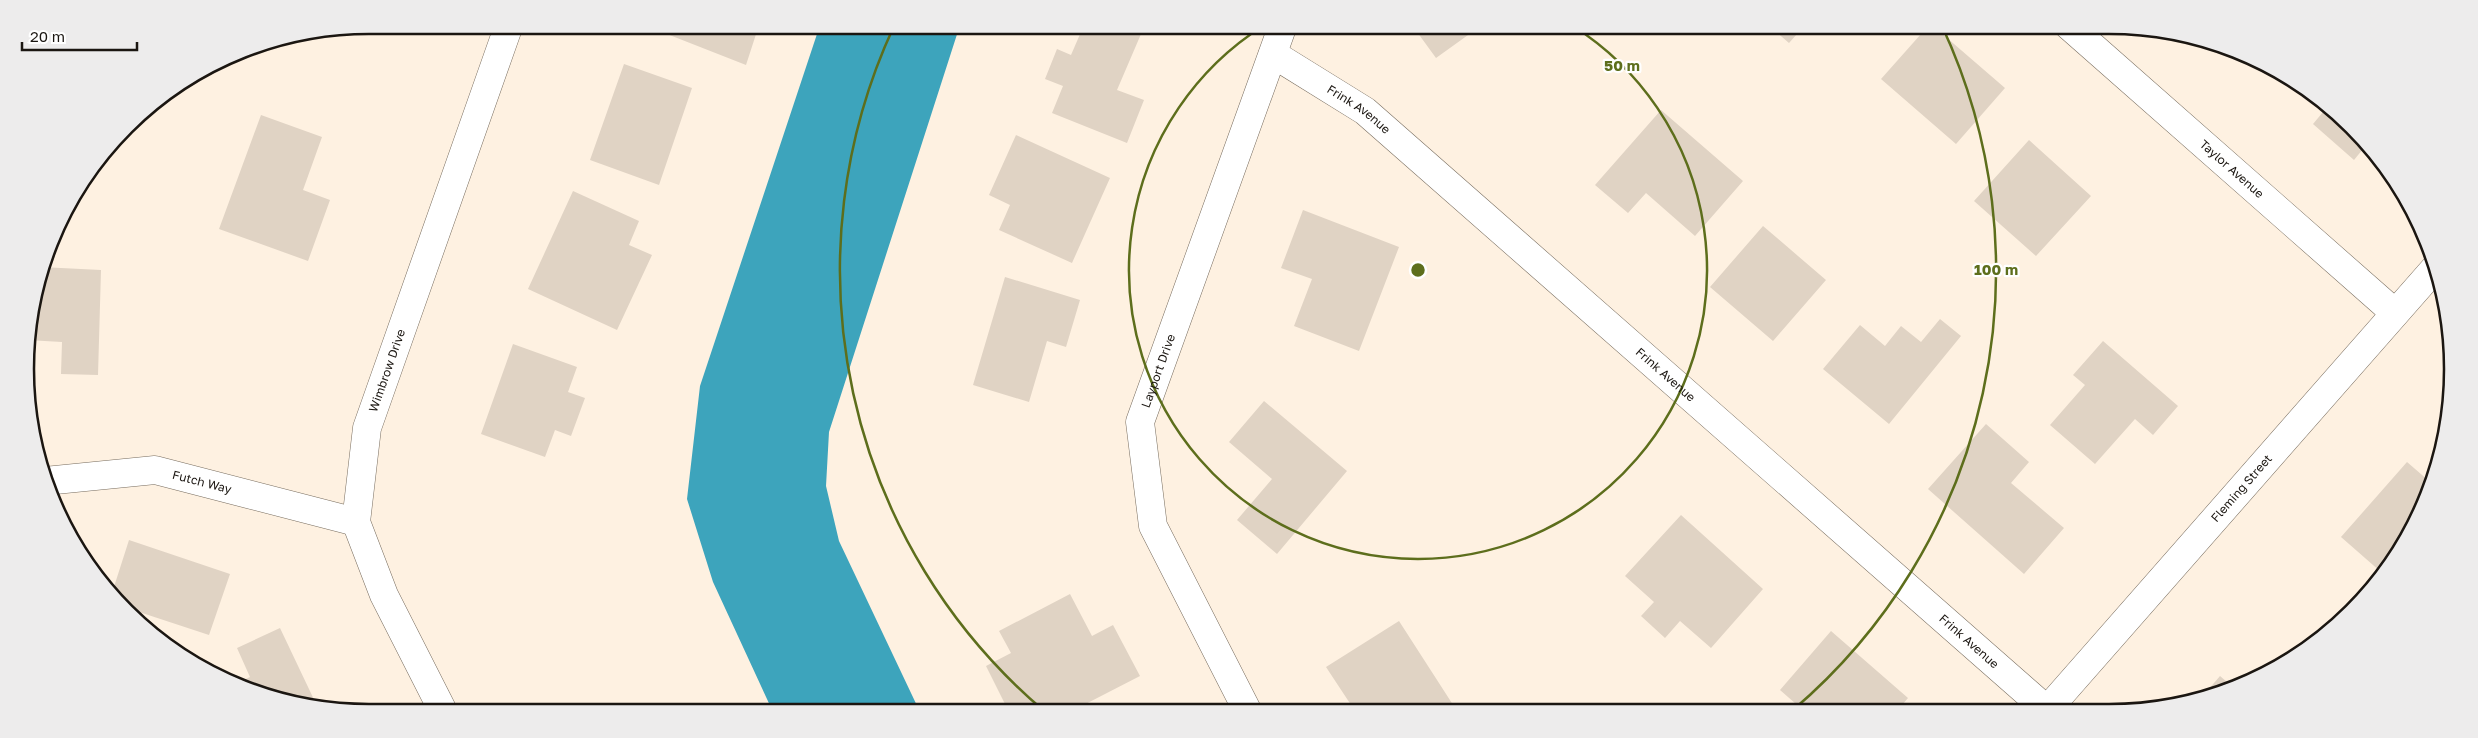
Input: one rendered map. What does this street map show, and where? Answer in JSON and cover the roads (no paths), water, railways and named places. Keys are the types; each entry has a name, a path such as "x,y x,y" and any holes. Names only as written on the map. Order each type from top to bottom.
{"street":[{"name":"Wimbrow Drive","path":"439,704 384,595 356,522 367,428 507,34"},
{"name":"Layport Drive","path":"1244,704 1152,526 1140,422 1280,34"},
{"name":"Taylor Avenue","path":"2078,34 2395,313"},
{"name":"Frink Avenue","path":"1273,54 1365,111 2040,704"},
{"name":"Fleming Street","path":"2052,704 2430,274"},
{"name":"Futch Way","path":"53,480 155,470 356,522"}],"water":[{"path":"817,34 957,34 829,432 826,486 839,541 916,704 769,704 713,582 687,499 700,386"}]}
